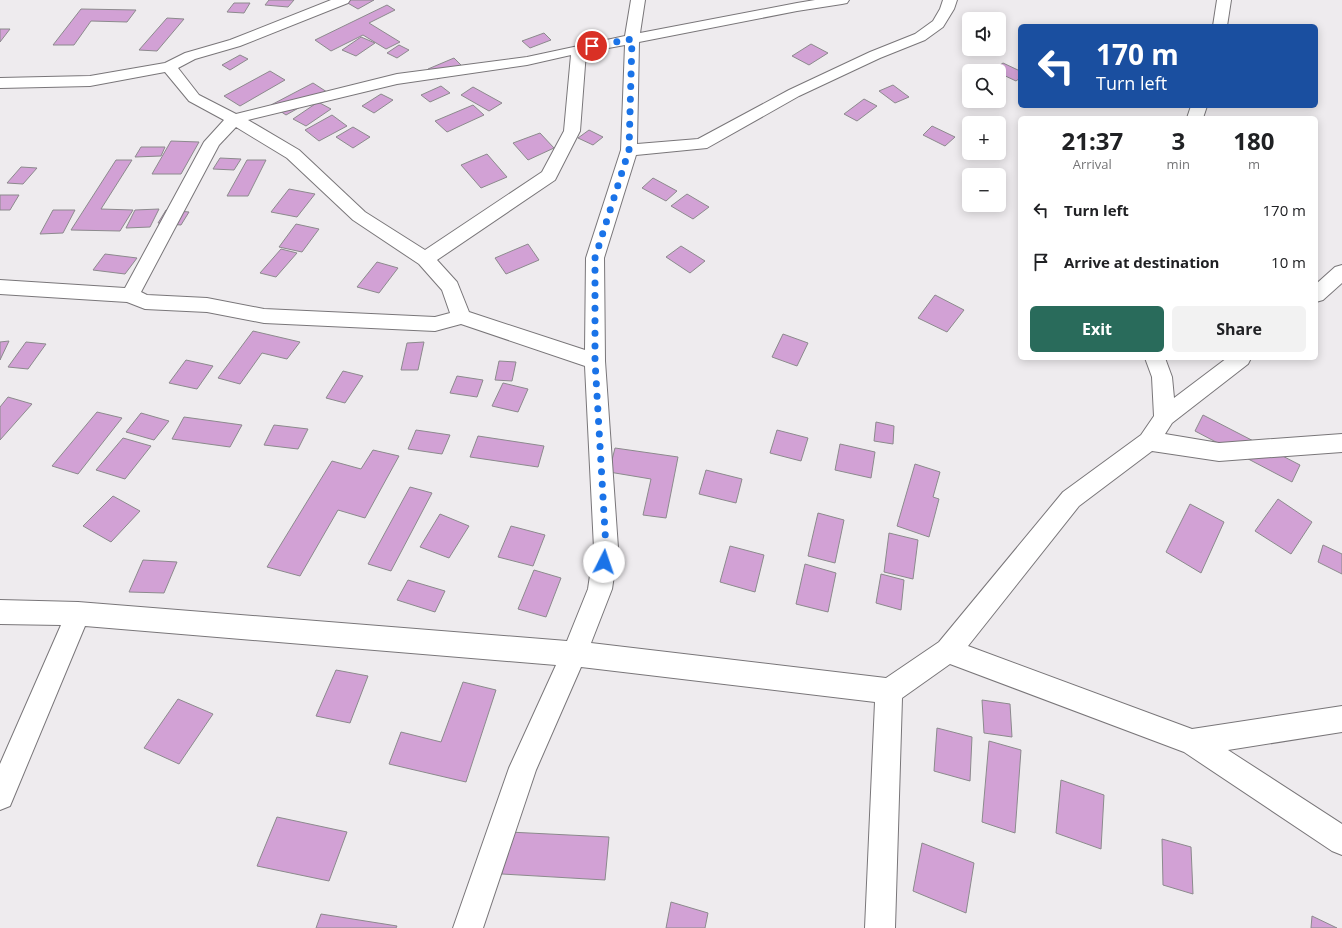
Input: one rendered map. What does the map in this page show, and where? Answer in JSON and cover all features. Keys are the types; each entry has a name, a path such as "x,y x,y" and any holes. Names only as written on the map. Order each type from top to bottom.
{"street":[{"path":"0,83 90,81 169,67 190,56 235,43 343,0"},
{"path":"468,928 523,768 574,654 600,589 606,548 595,361 595,258 629,150 632,39 638,0"},
{"path":"130,295 212,142 234,119 397,79 527,61 578,49 797,7 842,0"},
{"path":"629,150 701,144 794,93 875,54 920,37 938,24 947,9 950,0"},
{"path":"1220,24 1224,0"},
{"path":"425,259 548,176 572,131 578,49"},
{"path":"169,67 194,98 234,119 293,154 359,216 425,259 450,287 461,317"},
{"path":"1318,293 1342,272"},
{"path":"0,287 130,295 145,302 206,305 264,316 435,324 461,317 595,361"},
{"path":"1156,360 1162,377 1165,417"},
{"path":"0,612 78,614 574,654 889,691 948,651 1071,498 1149,441 1165,417 1238,360"},
{"path":"1149,441 1219,452 1342,443"},
{"path":"0,796 78,614"},
{"path":"948,651 1192,742 1342,841"},
{"path":"880,928 889,691"},
{"path":"1192,742 1342,719"}],"building":[{"path":"269,0 294,0 288,7 265,5"},
{"path":"350,0 374,0 358,9 346,2"},
{"path":"234,3 250,3 244,13 227,12"},
{"path":"387,5 395,10 369,23 400,42 386,49 363,35 331,51 315,40"},
{"path":"81,9 136,10 127,22 91,21 74,45 53,45"},
{"path":"167,18 184,19 157,51 139,50"},
{"path":"0,29 10,29 0,42"},
{"path":"544,33 551,40 530,48 522,41"},
{"path":"361,37 375,43 356,56 342,50"},
{"path":"811,44 828,53 809,65 792,56"},
{"path":"399,45 409,50 397,58 387,53"},
{"path":"240,55 248,59 230,70 222,65"},
{"path":"454,58 464,68 437,79 428,69"},
{"path":"1006,64 1018,70 1018,80 1016,81 1006,76"},
{"path":"270,71 285,80 240,106 224,96"},
{"path":"313,83 327,92 286,115 271,105"},
{"path":"893,85 909,97 895,103 879,91"},
{"path":"441,86 450,93 430,102 421,95"},
{"path":"473,87 502,103 489,111 461,95"},
{"path":"381,94 393,100 374,113 362,106"},
{"path":"864,99 877,106 857,121 844,114"},
{"path":"318,102 331,109 306,126 293,119"},
{"path":"473,105 484,115 447,132 435,121"},
{"path":"332,115 347,126 319,141 305,130"},
{"path":"932,126 955,137 945,146 923,135"},
{"path":"353,127 370,137 353,148 336,137"},
{"path":"589,130 603,137 593,145 578,138"},
{"path":"540,133 554,148 528,160 513,143"},
{"path":"171,141 199,142 181,174 152,174"},
{"path":"141,147 165,147 161,156 135,157"},
{"path":"487,154 507,177 481,188 461,165"},
{"path":"220,158 241,159 234,170 213,169"},
{"path":"116,160 132,160 101,209 133,210 120,231 71,230"},
{"path":"247,160 266,160 248,196 227,196"},
{"path":"21,167 37,168 23,184 7,183"},
{"path":"653,178 677,191 666,201 642,188"},
{"path":"289,189 315,194 297,217 271,212"},
{"path":"687,194 709,207 693,219 671,206"},
{"path":"0,195 19,195 10,210 0,210"},
{"path":"159,209 150,227 126,228 135,210"},
{"path":"53,210 75,210 63,233 40,234"},
{"path":"166,210 189,212 181,225 158,223"},
{"path":"296,224 319,229 302,252 279,247"},
{"path":"528,244 539,260 506,274 495,258"},
{"path":"681,246 705,261 690,273 666,257"},
{"path":"281,249 297,253 276,277 260,273"},
{"path":"105,254 137,258 125,274 93,270"},
{"path":"377,262 398,268 379,293 357,287"},
{"path":"935,295 964,310 947,332 918,318"},
{"path":"253,331 300,342 287,359 262,353 240,384 218,378"},
{"path":"783,334 808,343 797,366 772,357"},
{"path":"9,341 0,360 0,342"},
{"path":"26,342 46,344 28,369 8,367"},
{"path":"424,342 418,370 401,370 407,343"},
{"path":"186,360 213,366 197,389 169,383"},
{"path":"499,361 516,362 512,381 495,380"},
{"path":"343,371 363,376 345,403 326,398"},
{"path":"457,376 483,380 477,397 450,393"},
{"path":"503,383 528,389 518,412 492,406"},
{"path":"8,397 32,404 0,440 0,407"},
{"path":"97,412 122,418 78,474 52,466"},
{"path":"141,413 169,421 154,440 126,432"},
{"path":"1203,415 1300,465 1292,482 1195,431"},
{"path":"184,417 242,425 230,447 172,439"},
{"path":"876,422 894,426 893,444 874,441"},
{"path":"274,425 308,429 298,449 264,445"},
{"path":"416,430 450,435 442,454 408,449"},
{"path":"777,430 808,438 801,461 770,453"},
{"path":"478,436 544,446 538,467 470,457"},
{"path":"123,438 151,446 125,479 96,470"},
{"path":"840,444 875,452 871,478 835,470"},
{"path":"615,448 678,457 666,518 643,515 651,479 609,472"},
{"path":"373,450 399,456 365,518 338,510 300,576 267,567 332,461 361,469"},
{"path":"915,464 940,472 933,497 939,499 929,537 897,526"},
{"path":"706,470 742,479 736,503 699,494"},
{"path":"410,487 432,493 391,571 368,564"},
{"path":"113,496 140,511 111,542 83,526"},
{"path":"1278,499 1312,522 1291,554 1255,531"},
{"path":"1190,504 1224,522 1201,573 1166,552"},
{"path":"818,513 844,520 835,563 808,556"},
{"path":"440,514 469,526 449,558 420,547"},
{"path":"511,526 545,535 533,566 498,557"},
{"path":"889,533 918,540 913,579 884,572"},
{"path":"1323,545 1342,554 1342,574 1318,562"},
{"path":"730,546 764,555 755,592 720,582"},
{"path":"143,560 177,562 164,593 129,592"},
{"path":"805,564 836,573 828,612 796,604"},
{"path":"534,570 561,578 546,617 518,609"},
{"path":"881,574 904,580 901,610 876,603"},
{"path":"408,580 445,591 435,612 397,600"},
{"path":"336,670 368,676 350,723 316,716"},
{"path":"463,682 496,690 466,782 389,764 401,732 441,742"},
{"path":"178,699 213,714 179,764 144,748"},
{"path":"982,700 1010,704 1012,737 984,733"},
{"path":"937,728 972,737 970,781 934,771"},
{"path":"989,741 1021,750 1015,833 982,822"},
{"path":"1061,780 1104,795 1101,849 1056,833"},
{"path":"277,817 347,832 329,881 257,866"},
{"path":"509,832 609,837 605,880 502,874"},
{"path":"1162,839 1191,847 1193,894 1163,885"},
{"path":"922,843 974,863 966,913 913,891"},
{"path":"671,902 708,913 705,928 666,928"},
{"path":"321,914 397,926 396,928 316,928"},
{"path":"1312,916 1337,928 1311,928"}],"route":[{"path":"592,46 632,39 629,150 595,258 595,361 606,548 604,562"}]}
